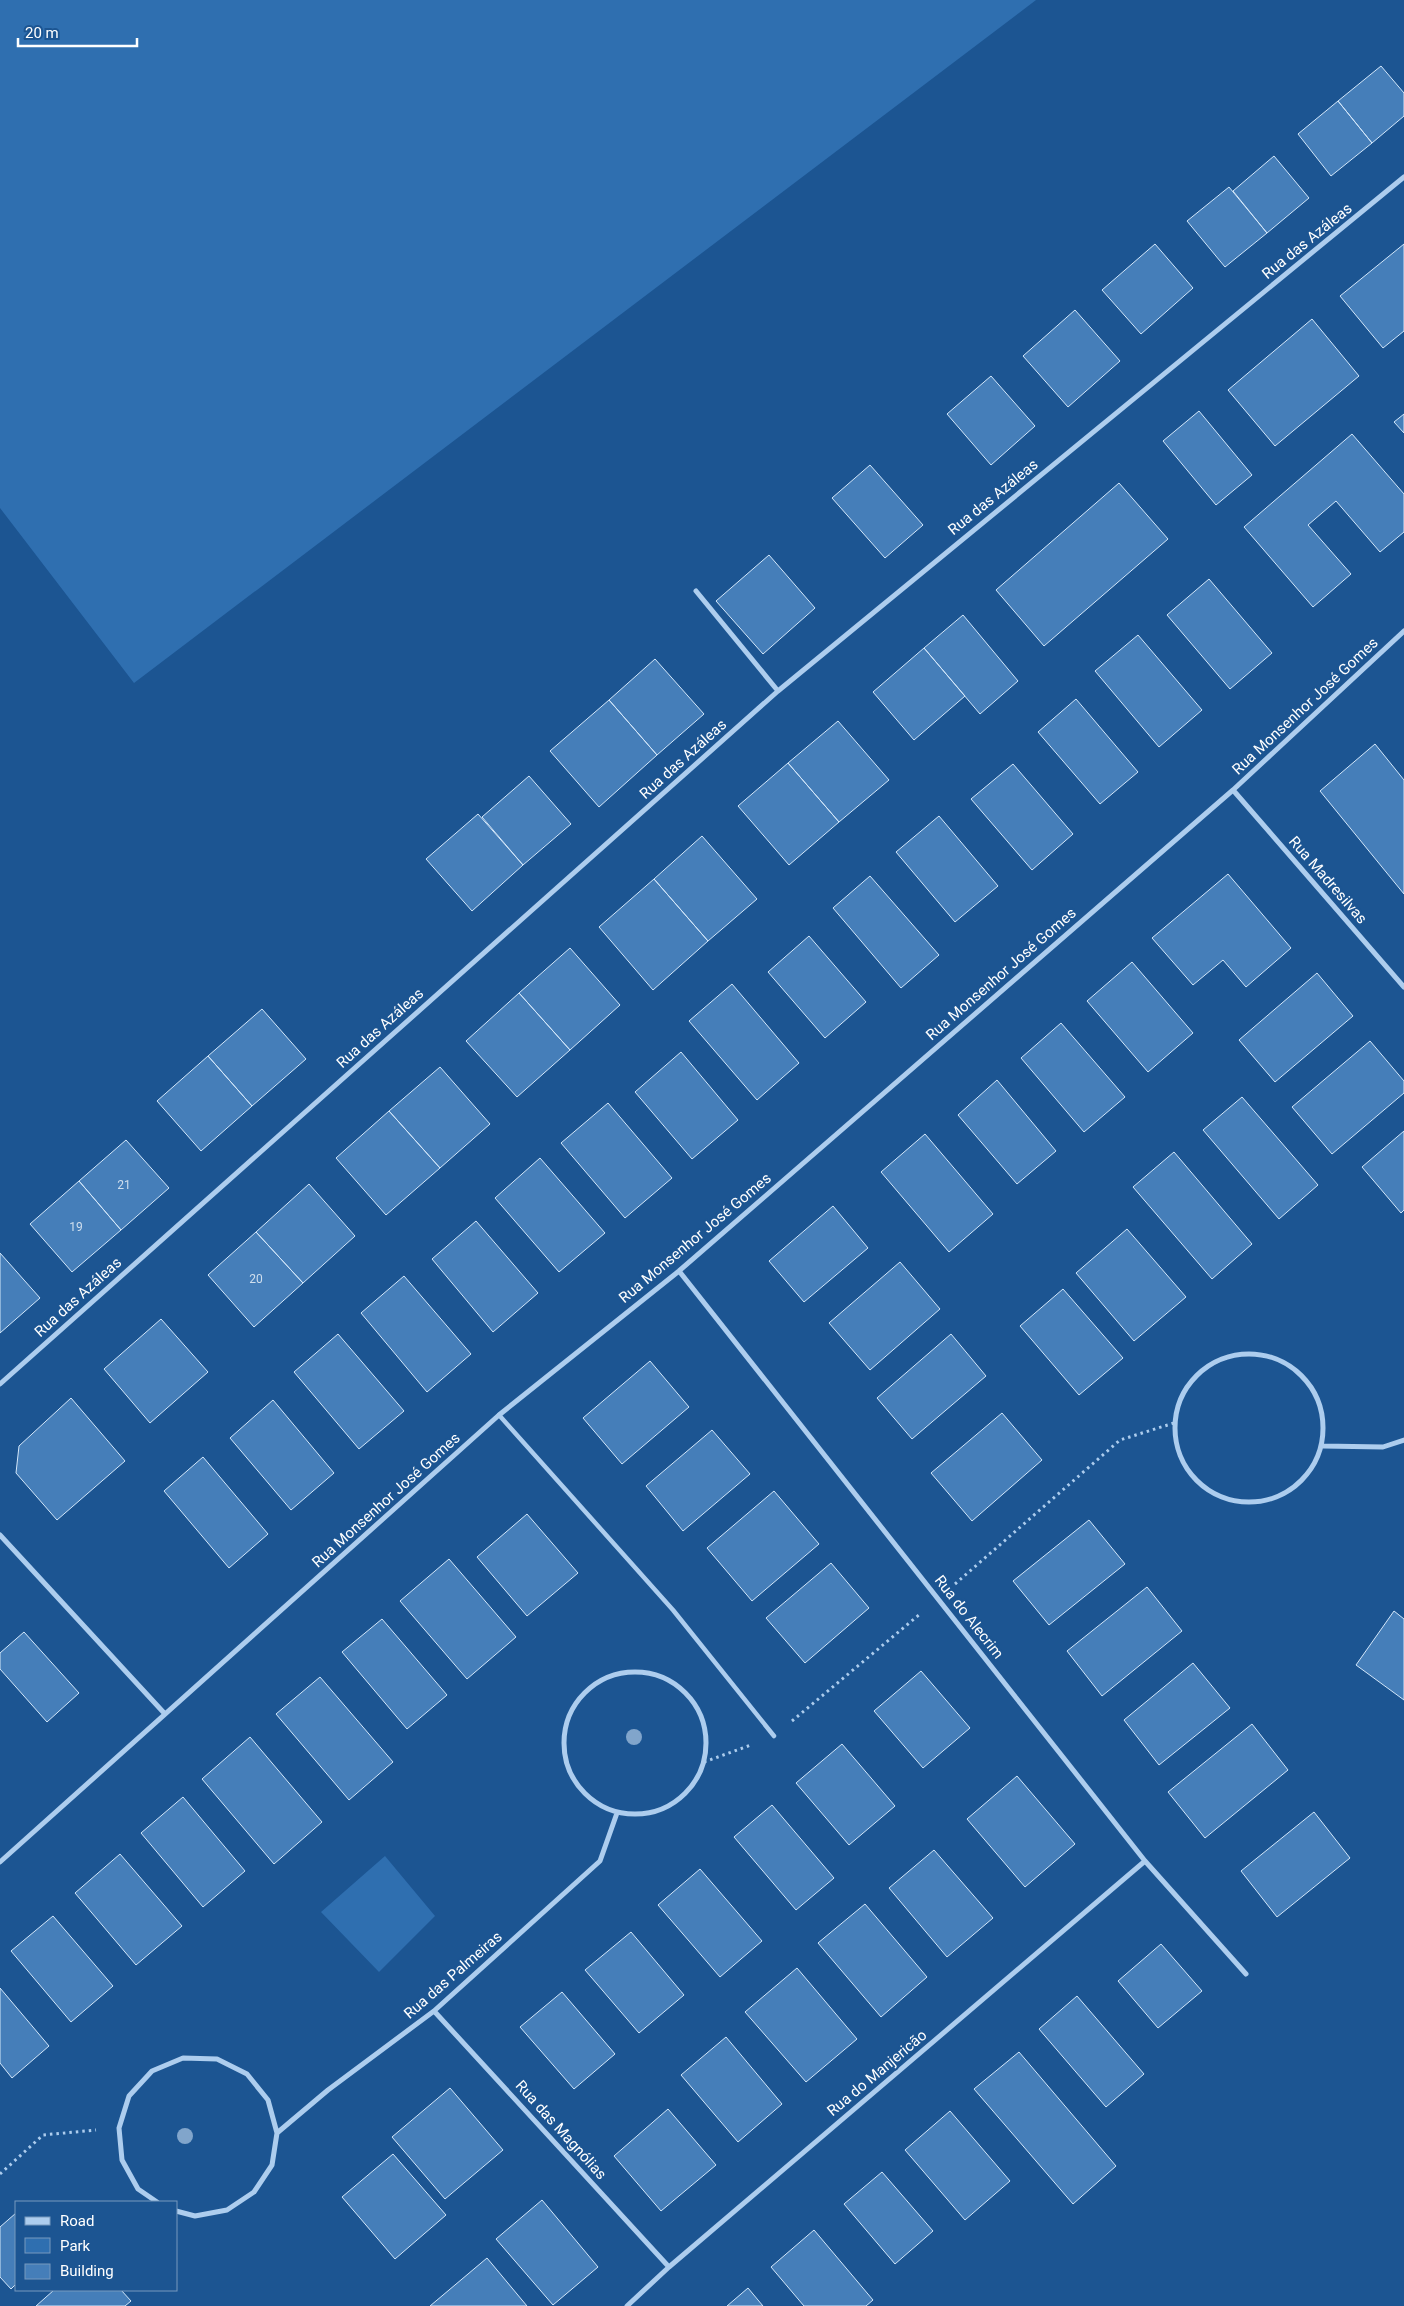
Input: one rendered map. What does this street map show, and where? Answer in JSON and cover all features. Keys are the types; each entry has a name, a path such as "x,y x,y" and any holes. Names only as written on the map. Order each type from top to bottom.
{"street":[{"name":"Rua das Azáleas","path":"0,1384 778,691 1404,177"},
{"path":"696,591 778,691"},
{"name":"Rua Monsenhor José Gomes","path":"0,1862 499,1415 679,1271 1233,790 1404,631"},
{"name":"Rua Madresilvas","path":"1233,790 1404,987"},
{"name":"Rua do Alecrim","path":"679,1271 1145,1862 1246,1974"},
{"path":"1242,1352 1278,1357 1306,1378 1322,1410 1323,1446 1311,1471 1292,1490 1266,1502 1238,1503 1212,1493 1191,1475 1178,1451 1174,1424 1184,1390 1209,1364 1242,1352"},
{"path":"499,1415 673,1610 774,1736"},
{"path":"1323,1446 1383,1447 1404,1440"},
{"path":"0,1535 165,1714"},
{"path":"625,1671 653,1673 678,1686 697,1707 707,1734 704,1762 692,1787 671,1805 645,1814 617,1813 591,1800 572,1779 563,1752 565,1724 577,1699 599,1680 625,1671"},
{"name":"Rua das Palmeiras","path":"277,2133 328,2090 434,2010 600,1861 617,1813"},
{"name":"Rua do Manjericão","path":"627,2306 669,2267 1145,1862"},
{"name":"Rua das Magnólias","path":"434,2010 669,2267"},
{"path":"155,2201 138,2189 122,2160 119,2128 129,2096 152,2071 183,2058 217,2059 247,2074 268,2100 277,2133 272,2165 254,2192 227,2210 195,2216 178,2212"}],"path":[{"path":"0,2174 43,2135 119,2128"}],"green space":[{"path":"0,0 1036,0 134,683 0,508"},
{"path":"385,1856 435,1916 379,1972 321,1912"}],"building":[{"path":"1381,66 1404,93 1404,116 1372,143 1338,101"},
{"path":"1338,101 1372,143 1331,176 1298,134"},
{"path":"1274,156 1309,198 1267,233 1233,191"},
{"path":"1229,187 1267,233 1225,267 1187,221"},
{"path":"1155,244 1193,288 1141,334 1102,290"},
{"path":"1404,244 1404,331 1383,348 1340,296"},
{"path":"1075,310 1120,361 1068,407 1023,356"},
{"path":"1312,319 1359,376 1275,446 1228,390"},
{"path":"991,376 1035,426 991,465 947,414"},
{"path":"1199,411 1252,475 1216,505 1163,441"},
{"path":"1404,414 1404,433 1394,422"},
{"path":"1352,434 1404,494 1404,532 1380,552 1336,501 1308,525 1351,574 1313,607 1244,527"},
{"path":"870,465 923,525 885,558 832,498"},
{"path":"1119,483 1168,539 1044,646 996,590"},
{"path":"769,555 815,608 763,654 716,601"},
{"path":"1209,579 1272,653 1230,689 1167,615"},
{"path":"963,615 1018,681 980,714 924,648"},
{"path":"1138,635 1202,710 1159,747 1095,671"},
{"path":"924,648 965,696 914,740 873,692"},
{"path":"655,659 704,714 657,755 609,700"},
{"path":"1076,699 1138,772 1100,804 1038,732"},
{"path":"609,700 657,755 599,807 550,751"},
{"path":"838,721 889,780 839,822 788,763"},
{"path":"1375,744 1404,780 1404,894 1320,791"},
{"path":"788,763 839,822 789,865 738,806"},
{"path":"1013,764 1073,834 1032,870 971,799"},
{"path":"529,776 571,824 523,865 482,817"},
{"path":"478,814 523,865 472,911 426,859"},
{"path":"939,816 998,886 955,922 896,852"},
{"path":"702,836 757,899 708,941 654,879"},
{"path":"1228,874 1291,948 1246,987 1223,960 1193,985 1152,938"},
{"path":"870,876 939,955 901,988 833,908"},
{"path":"654,879 708,941 653,990 599,927"},
{"path":"809,936 866,1002 825,1038 768,972"},
{"path":"570,948 620,1005 570,1050 519,993"},
{"path":"1132,962 1193,1033 1148,1072 1087,1001"},
{"path":"1317,973 1353,1016 1275,1082 1239,1040"},
{"path":"732,984 799,1063 757,1100 689,1021"},
{"path":"519,993 570,1050 517,1097 466,1041"},
{"path":"262,1009 306,1059 252,1106 208,1056"},
{"path":"1061,1023 1125,1097 1084,1132 1021,1058"},
{"path":"1370,1041 1404,1081 1404,1093 1332,1154 1292,1107"},
{"path":"681,1052 738,1120 692,1159 635,1092"},
{"path":"208,1056 252,1106 201,1151 157,1101"},
{"path":"440,1067 490,1124 440,1168 389,1111"},
{"path":"997,1080 1056,1151 1017,1184 958,1115"},
{"path":"1242,1097 1318,1185 1279,1219 1203,1130"},
{"path":"608,1103 672,1178 625,1218 561,1143"},
{"path":"389,1111 440,1168 386,1215 336,1158"},
{"path":"1404,1131 1404,1210 1401,1213 1362,1167"},
{"path":"925,1134 993,1214 949,1252 881,1172"},
{"path":"126,1140 169,1188 121,1230 79,1181"},
{"path":"1174,1152 1252,1244 1212,1279 1133,1187"},
{"path":"540,1158 605,1233 559,1272 495,1198"},
{"path":"79,1181 121,1230 72,1272 30,1224"},
{"path":"309,1184 355,1236 303,1283 256,1232"},
{"path":"833,1206 868,1248 804,1302 769,1261"},
{"path":"476,1221 538,1293 493,1332 432,1259"},
{"path":"1127,1229 1186,1297 1134,1341 1076,1273"},
{"path":"256,1232 303,1283 254,1327 208,1275"},
{"path":"0,1253 40,1298 0,1333"},
{"path":"900,1262 940,1309 870,1370 829,1323"},
{"path":"404,1276 471,1354 427,1392 361,1313"},
{"path":"1063,1289 1123,1358 1079,1395 1020,1326"},
{"path":"161,1319 208,1372 150,1423 104,1369"},
{"path":"338,1334 404,1411 359,1449 294,1372"},
{"path":"951,1334 986,1376 912,1439 877,1398"},
{"path":"650,1361 689,1407 622,1464 583,1418"},
{"path":"71,1398 125,1461 57,1520 16,1473 19,1446"},
{"path":"273,1400 334,1473 291,1510 230,1438"},
{"path":"1002,1413 1042,1460 972,1521 931,1473"},
{"path":"712,1430 750,1474 683,1531 646,1486"},
{"path":"203,1457 268,1534 229,1568 164,1491"},
{"path":"774,1491 819,1544 752,1601 707,1548"},
{"path":"527,1514 578,1573 527,1616 477,1557"},
{"path":"1089,1520 1125,1564 1049,1625 1013,1581"},
{"path":"449,1559 516,1637 467,1679 400,1601"},
{"path":"831,1563 869,1608 805,1663 766,1618"},
{"path":"1147,1587 1182,1631 1102,1696 1067,1651"},
{"path":"1394,1611 1404,1619 1404,1700 1356,1665"},
{"path":"382,1619 447,1695 407,1729 342,1652"},
{"path":"24,1632 79,1693 47,1722 0,1669 0,1653"},
{"path":"1193,1663 1230,1708 1159,1765 1124,1720"},
{"path":"921,1671 970,1728 923,1768 874,1711"},
{"path":"320,1677 393,1762 349,1800 276,1714"},
{"path":"1252,1724 1288,1770 1205,1838 1168,1792"},
{"path":"250,1737 322,1822 274,1864 202,1779"},
{"path":"842,1744 895,1806 849,1845 796,1783"},
{"path":"1017,1776 1075,1844 1025,1887 967,1819"},
{"path":"183,1797 245,1871 203,1907 141,1833"},
{"path":"772,1805 834,1878 796,1910 734,1837"},
{"path":"1314,1812 1350,1858 1277,1917 1241,1871"},
{"path":"934,1850 993,1918 947,1957 889,1888"},
{"path":"120,1854 182,1926 136,1965 75,1893"},
{"path":"700,1869 762,1941 720,1977 658,1905"},
{"path":"865,1904 927,1977 881,2017 818,1943"},
{"path":"53,1916 113,1986 71,2022 11,1951"},
{"path":"631,1932 684,1995 639,2033 585,1970"},
{"path":"1161,1944 1202,1991 1158,2028 1118,1981"},
{"path":"797,1968 857,2039 806,2082 745,2012"},
{"path":"0,1988 49,2046 12,2078 0,2063"},
{"path":"562,1992 615,2054 574,2089 520,2027"},
{"path":"1077,1996 1144,2074 1106,2107 1039,2029"},
{"path":"726,2037 782,2104 738,2142 681,2075"},
{"path":"1019,2052 1116,2166 1073,2204 974,2089"},
{"path":"450,2088 503,2150 445,2199 392,2137"},
{"path":"668,2109 716,2165 661,2211 614,2156"},
{"path":"950,2111 1010,2181 965,2220 905,2150"},
{"path":"393,2154 446,2215 395,2259 342,2197"},
{"path":"882,2172 933,2231 895,2264 844,2204"},
{"path":"542,2200 598,2267 553,2305 496,2239"},
{"path":"15,2214 15,2285 11,2289 0,2277 0,2227"},
{"path":"814,2230 873,2300 866,2306 804,2306 771,2267"},
{"path":"487,2258 527,2306 430,2306"},
{"path":"748,2288 763,2306 727,2306"},
{"path":"53,2291 122,2291 131,2301 125,2306 36,2306"}]}
